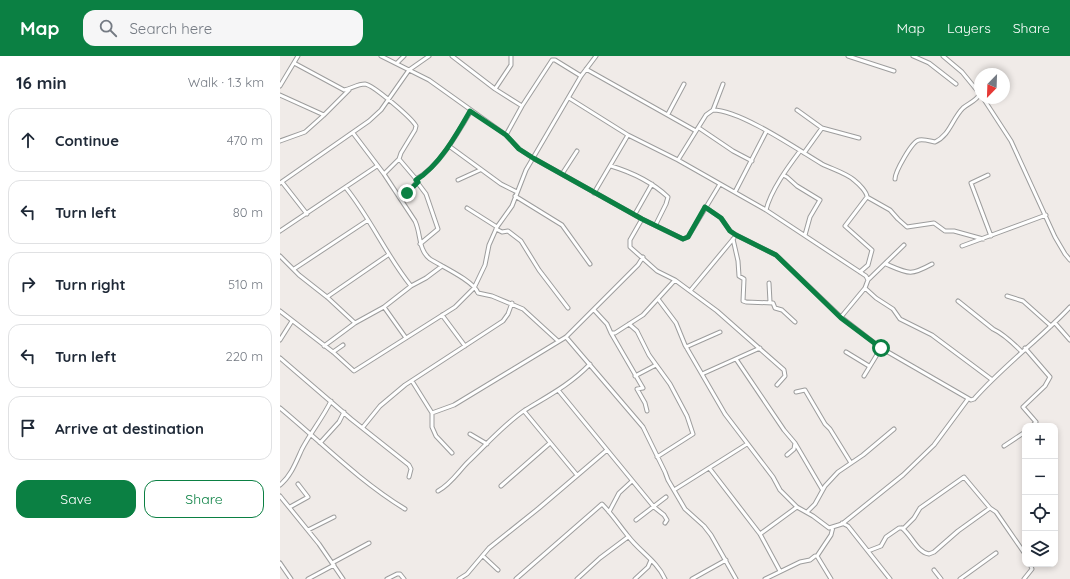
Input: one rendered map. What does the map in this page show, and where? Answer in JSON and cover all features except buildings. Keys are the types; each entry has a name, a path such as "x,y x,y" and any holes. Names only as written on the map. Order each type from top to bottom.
{"street":[{"path":"281,84 298,56"},
{"path":"381,56 429,80 470,111 506,135 519,149 533,158 642,219 656,224 685,239 720,184"},
{"path":"397,63 404,56"},
{"path":"307,214 281,182 369,121 388,101 409,70 429,56"},
{"path":"452,56 495,89 522,106"},
{"path":"495,89 511,65 511,56"},
{"path":"280,311 333,352 354,371 454,307 474,288 485,266 489,245 496,228 507,214 533,158 581,76 596,56"},
{"path":"848,56 894,71"},
{"path":"913,56 929,63 956,84"},
{"path":"943,56 962,72 974,87"},
{"path":"506,135 522,106 552,60 555,60 581,76"},
{"path":"294,63 344,90 351,87 368,85 380,92 388,101 399,108 416,126 400,153 399,159 384,174"},
{"path":"586,69 752,161"},
{"path":"668,114 684,84"},
{"path":"678,160 706,116 713,110 723,84"},
{"path":"280,141 305,132 324,116 351,87"},
{"path":"280,95 324,116"},
{"path":"569,98 628,135 678,160 766,210 860,272 868,280"},
{"path":"895,179 898,168 915,142 922,140 935,142 945,136 963,108 974,100"},
{"path":"987,104 1011,141 1060,247 1070,260"},
{"path":"713,110 727,111 853,179 866,192 867,196 890,210 907,227 934,223 945,231 954,231 983,239"},
{"path":"796,110 822,128 859,138"},
{"path":"398,197 407,193 449,146 470,111"},
{"path":"766,210 768,203 783,175 822,128"},
{"path":"735,192 766,132"},
{"path":"353,133 384,174 418,228 420,244 428,258 474,288 478,293 512,303 523,308 558,341"},
{"path":"594,193 628,135"},
{"path":"449,146 500,184 562,225 590,264"},
{"path":"562,174 577,151"},
{"path":"399,159 426,194 438,228 420,244"},
{"path":"280,231 378,166"},
{"path":"611,166 626,170 652,184 668,198 656,224"},
{"path":"458,180 480,170"},
{"path":"783,175 797,186 820,200 810,217 805,235"},
{"path":"988,175 970,183 991,236"},
{"path":"716,182 716,190"},
{"path":"635,214 652,184"},
{"path":"346,188 368,220 388,255 411,286"},
{"path":"860,272 868,265 872,250 845,226 867,196"},
{"path":"705,207 721,218 730,231 776,255 841,318 881,348 964,394 968,399"},
{"path":"467,208 502,232 508,231 521,241 539,270 568,308"},
{"path":"962,246 1046,215"},
{"path":"642,219 629,243 630,247 657,271 675,280 717,311 786,372 776,386"},
{"path":"294,270 368,220"},
{"path":"690,291 736,235"},
{"path":"732,239 738,261 739,276 744,279 743,301 770,302 795,322"},
{"path":"841,318 865,288 868,280 904,245"},
{"path":"326,297 388,255"},
{"path":"280,256 354,324"},
{"path":"432,412 454,405 504,374 524,364 566,337 638,265 643,257"},
{"path":"886,264 908,273 916,272 932,264"},
{"path":"324,346 354,324 384,307 411,286 426,278 442,266"},
{"path":"611,333 643,315 675,280"},
{"path":"769,283 770,302"},
{"path":"865,288 876,298 893,309 900,319 932,335 991,379"},
{"path":"1007,296 1023,301 1033,312 1043,318 1051,326"},
{"path":"658,299 676,323 686,346 725,414 773,477 780,490 797,507 807,512 829,528 842,523 903,474 934,445 968,399"},
{"path":"958,301 993,329 1011,341 1021,351"},
{"path":"363,427 380,406 412,381 503,321 508,314 512,303"},
{"path":"384,307 406,338"},
{"path":"968,399 974,399 991,379 1021,351 1055,323 1070,307"},
{"path":"594,310 607,324 643,388 637,389 645,402 647,411"},
{"path":"442,315 465,346"},
{"path":"280,340 292,321"},
{"path":"1055,323 1070,340"},
{"path":"629,324 637,331 656,365 681,403 693,434 657,456"},
{"path":"686,346 720,332"},
{"path":"566,337 643,428 685,509 704,526 711,535 736,579"},
{"path":"333,352 343,345"},
{"path":"702,374 760,348"},
{"path":"864,376 881,348"},
{"path":"1025,348 1050,377 1045,386 1023,407 1036,422 1035,423"},
{"path":"846,352 869,366"},
{"path":"280,358 409,465 411,469 409,477"},
{"path":"736,359 784,430 795,443 822,489"},
{"path":"438,491 453,480 459,470 500,430 524,411 581,374 590,364"},
{"path":"635,376 656,365"},
{"path":"412,381 432,412 432,427 436,436 452,453"},
{"path":"558,390 654,507 664,515 667,520 665,523"},
{"path":"796,392 804,390 851,463"},
{"path":"280,485 295,466 302,448 322,419 331,401"},
{"path":"280,408 380,493 405,509"},
{"path":"524,411 577,475"},
{"path":"320,443 340,422 344,412"},
{"path":"807,512 831,479 894,429"},
{"path":"470,434 487,444"},
{"path":"1004,446 1022,434"},
{"path":"501,486 550,443"},
{"path":"787,455 794,449 795,443"},
{"path":"674,490 710,469 747,444"},
{"path":"459,579 467,574 489,548 540,508 607,450"},
{"path":"710,469 760,534 780,571"},
{"path":"868,551 881,546 886,537 899,528 902,528 914,518 920,508 964,477 990,508 996,512 1022,550"},
{"path":"609,512 619,493 632,480"},
{"path":"290,507 308,497 298,484"},
{"path":"280,496 308,530 343,579"},
{"path":"636,520 666,497"},
{"path":"516,579 602,504 628,537 652,560 665,579"},
{"path":"760,534 797,507"},
{"path":"902,528 907,532 921,551 929,554 934,552 958,531 990,508"},
{"path":"308,530 334,517"},
{"path":"842,523 848,526 890,579"},
{"path":"765,579 800,562 810,560 817,556 831,535 833,527"},
{"path":"577,579 600,558 628,537"},
{"path":"308,579 370,542"},
{"path":"960,579 996,553"},
{"path":"483,556 498,570"},
{"path":"817,556 831,579"},
{"path":"635,579 648,567 652,560"},
{"path":"692,579 726,560"},
{"path":"280,563 291,579"},
{"path":"1024,579 1032,569 1031,567"},
{"path":"934,570 941,579"},
{"path":"387,579 398,574 404,579"},
{"path":"467,574 469,579"},
{"path":"520,576 523,579"}],"route":[{"path":"407,193 418,182 416,180 424,175 449,146 470,111 506,135 519,149 529,154 533,158 642,219 656,224 683,239 688,237 705,207 714,212 721,218 730,231 776,255 841,318 881,348"}]}
